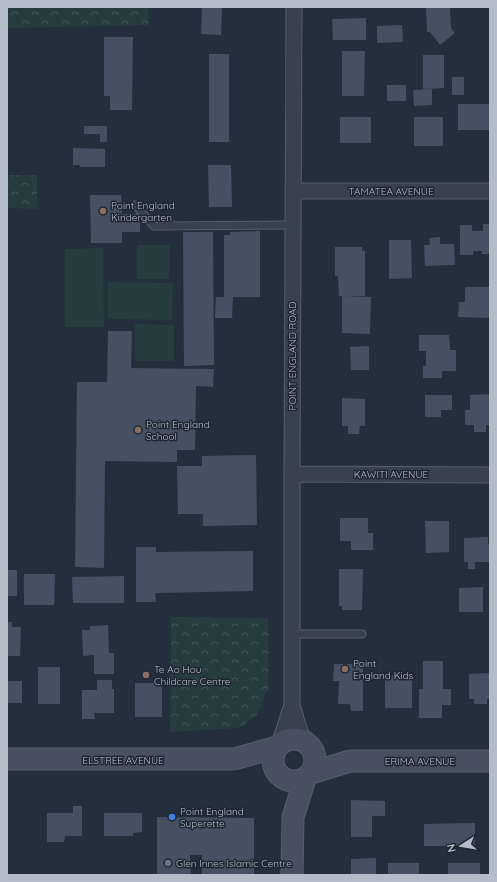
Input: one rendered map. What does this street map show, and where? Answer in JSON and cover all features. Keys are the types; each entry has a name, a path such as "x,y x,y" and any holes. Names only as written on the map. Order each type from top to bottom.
{"street":[{"name":"POINT ENGLAND ROAD","path":"278,746 292,705 294,7"},
{"name":"TAMATEA AVENUE","path":"293,191 490,191"},
{"name":"KAWITI AVENUE","path":"292,474 490,475"},
{"name":"POINT ENGLAND ROAD","path":"292,705 307,746"},
{"path":"238,759 278,746 293,739 307,746 315,759 314,767 308,776 293,817"},
{"path":"278,746 273,759 273,767 280,776 293,817 292,875"},
{"name":"ERIMA AVENUE","path":"307,746 350,761 490,761"},
{"name":"ELSTREE AVENUE","path":"7,759 238,759"},
{"path":"238,759 292,782 308,776"},
{"name":"ERIMA AVENUE","path":"308,776 350,761"}],"lane":[{"path":"135,205 154,226 293,225"},
{"path":"292,634 362,634"}],"green space":[{"path":"7,7 148,7 148,25 7,28"},
{"path":"7,175 37,175 37,209 7,208"},
{"path":"137,245 170,245 169,279 137,279"},
{"path":"103,248 104,327 65,327 65,249"},
{"path":"108,282 173,283 172,320 108,319"},
{"path":"135,324 174,325 174,361 135,361"},
{"path":"171,617 268,618 268,689 257,715 239,728 170,732"}],"building":[{"path":"202,7 222,7 221,35 201,34"},
{"path":"426,7 450,7 451,28 455,33 440,45 430,32 427,32"},
{"path":"366,18 366,40 333,40 332,19"},
{"path":"402,25 403,42 377,43 377,26"},
{"path":"104,37 133,37 132,110 110,110 110,96 104,96"},
{"path":"342,51 365,51 364,96 342,96"},
{"path":"209,54 229,54 229,142 209,142"},
{"path":"423,55 444,55 444,88 423,89"},
{"path":"452,77 464,77 464,95 452,95"},
{"path":"387,85 406,85 406,101 387,101"},
{"path":"432,89 432,105 414,106 413,90"},
{"path":"458,104 490,104 490,130 458,130"},
{"path":"340,117 371,117 371,143 340,143"},
{"path":"414,117 443,117 443,146 414,146"},
{"path":"84,126 107,126 107,142 100,142 100,134 84,134"},
{"path":"73,148 105,149 105,167 80,167 80,165 73,165"},
{"path":"208,165 231,165 232,207 209,207"},
{"path":"90,195 121,195 122,214 140,214 140,232 122,232 122,243 91,243"},
{"path":"483,224 490,224 490,254 482,254 482,251 473,251 473,255 460,255 460,225 472,225 472,231 483,231"},
{"path":"260,231 260,297 233,297 232,318 215,318 216,297 224,297 224,235 230,235 230,232"},
{"path":"183,232 213,232 214,365 184,366"},
{"path":"440,237 440,244 454,244 455,265 425,266 424,245 430,245 429,238"},
{"path":"389,240 411,240 412,278 389,279"},
{"path":"335,247 362,247 362,251 365,251 365,296 345,296 371,297 370,334 342,333 342,296 339,296 338,276 335,276"},
{"path":"465,287 490,287 490,318 458,317 459,302 465,302"},
{"path":"108,331 132,331 131,368 214,369 213,387 196,386 195,450 177,450 177,462 105,461 104,568 75,567 77,382 107,382"},
{"path":"419,335 449,335 450,350 456,350 456,371 442,371 442,378 423,378 423,366 426,366 426,351 419,351"},
{"path":"369,346 369,370 351,370 350,347"},
{"path":"490,394 490,425 486,425 486,432 474,432 474,425 465,425 465,410 470,410 470,395"},
{"path":"425,395 452,395 452,410 441,410 441,417 425,417"},
{"path":"342,398 365,399 365,426 360,426 359,434 348,434 348,426 342,426"},
{"path":"256,455 257,525 203,526 203,514 178,514 177,466 202,466 202,456"},
{"path":"340,518 368,518 368,533 373,533 373,550 351,550 351,541 340,541"},
{"path":"425,521 449,521 449,552 426,553"},
{"path":"488,537 488,544 490,544 490,562 475,562 475,569 468,569 468,562 464,562 464,538"},
{"path":"136,547 156,547 156,552 253,551 253,591 155,593 156,602 136,602"},
{"path":"339,569 363,569 362,610 342,610 342,606 339,606"},
{"path":"7,570 17,570 17,596 7,596"},
{"path":"24,574 55,574 54,605 24,605"},
{"path":"124,576 124,603 73,603 72,577"},
{"path":"483,587 483,612 459,612 459,588"},
{"path":"7,622 12,622 12,627 21,627 20,656 7,656"},
{"path":"108,625 109,653 114,653 114,674 94,674 94,655 83,656 82,630 90,630 90,626"},
{"path":"423,661 443,661 443,689 451,689 451,705 442,705 442,718 419,718 419,689 423,689"},
{"path":"334,664 363,664 363,711 351,711 350,704 338,704 339,681 333,681"},
{"path":"38,667 60,667 60,704 38,704"},
{"path":"490,673 490,699 487,699 487,704 474,704 474,699 469,699 469,674"},
{"path":"412,675 412,708 385,708 385,676"},
{"path":"97,680 112,680 112,689 114,689 114,713 94,713 95,719 82,719 82,690 97,690"},
{"path":"7,681 22,681 22,703 7,703"},
{"path":"135,683 162,683 162,717 135,717"},
{"path":"351,800 385,801 385,816 372,816 372,837 351,837"},
{"path":"73,806 82,806 82,836 65,836 64,842 47,842 47,813 73,813"},
{"path":"104,813 142,813 142,832 133,833 133,836 104,836"},
{"path":"157,817 254,818 254,875 202,875 202,855 190,855 191,875 157,875"},
{"path":"475,823 475,846 424,846 424,824"},
{"path":"376,858 376,875 351,875 351,859"},
{"path":"388,863 419,863 419,875 388,875"},
{"path":"448,863 480,863 480,875 448,875"}],"place":[{"name":"Point England Kindergarten","path":"103,211"},
{"name":"Point England School","path":"138,430"},
{"name":"Point England Kids","path":"345,669"},
{"name":"Te Ao Hou Childcare Centre","path":"146,675"},
{"name":"Point England Superette","path":"172,817"},
{"name":"Glen Innes Islamic Centre","path":"168,863"}]}
